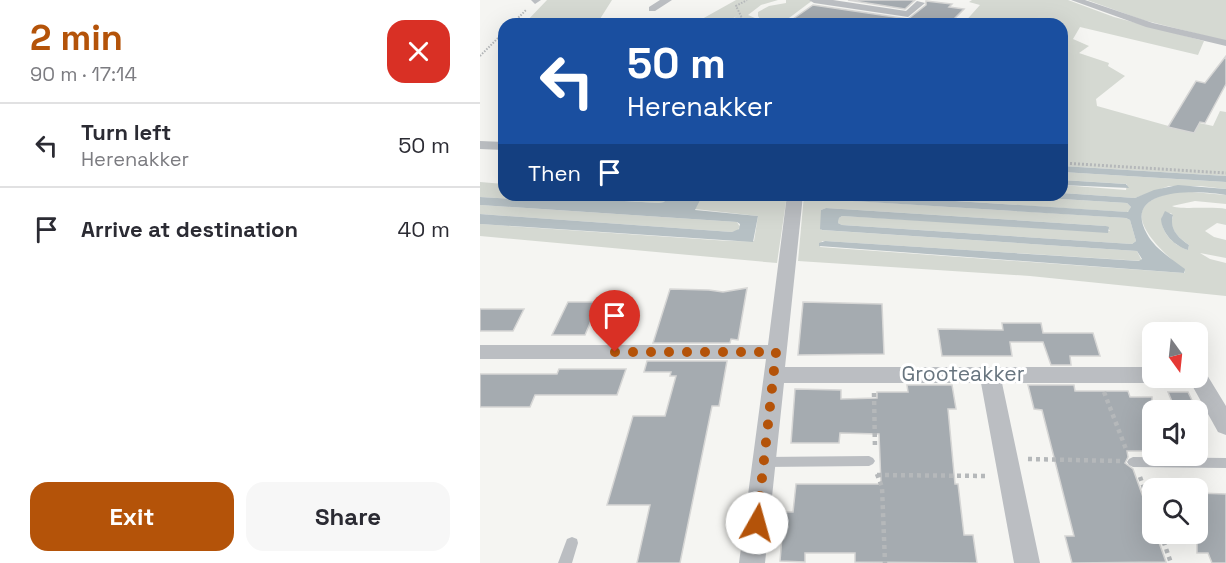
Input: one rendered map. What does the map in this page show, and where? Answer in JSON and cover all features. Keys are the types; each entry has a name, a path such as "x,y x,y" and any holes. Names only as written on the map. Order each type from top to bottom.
{"street":[{"path":"652,9 667,0"},
{"path":"814,0 878,14 908,14 920,3"},
{"path":"1076,0 1150,25 1226,43"},
{"path":"480,145 498,146"},
{"path":"752,563 794,201"},
{"path":"480,352 776,352"},
{"name":"Grooteakker","path":"774,375 1142,375"},
{"path":"990,375 1027,563"},
{"path":"1206,388 1226,426"}],"lane":[{"path":"764,462 869,461"},
{"path":"1133,462 1226,463"},
{"path":"565,563 572,543"}],"path":[{"path":"739,18 741,16 736,6 747,0"},
{"path":"518,18 535,1"},
{"path":"480,57 498,38"},
{"path":"1068,163 1226,173"},
{"path":"1098,374 1126,450 1142,485"},
{"path":"877,475 1133,462"},
{"path":"1164,544 1171,563"}],"shaded area":[{"path":"547,0 612,0 601,18 530,18"},
{"path":"736,0 778,0 761,5 748,15 755,18 734,18 737,16 704,18"},
{"path":"786,0 813,0 789,18 759,18 758,16 758,12 769,6 786,3"},
{"path":"972,0 1068,0 1114,17 1204,41 1198,55 1080,27 1073,39 1089,46 1079,53 1109,63 1108,66 1125,76 1096,99 1097,106 1190,132 1195,122 1213,126 1220,111 1226,112 1226,176 1068,166 1068,18 968,18 980,5 969,2"},
{"path":"1087,0 1226,0 1226,41 1143,20"},
{"path":"1068,166 1226,176 1226,182 1068,172"},
{"path":"1068,172 1226,182 1226,189 1169,186 1135,198 1068,193 1068,185 1126,190 1127,184 1068,180"},
{"path":"1068,180 1126,184 1129,188 1068,185"},
{"path":"480,182 498,184 498,198 480,197"},
{"path":"1178,185 1226,189 1226,195 1183,192 1167,195 1154,199 1144,207 1142,218 1150,239 1185,269 1184,273 819,246 819,243 825,241 1139,261 1142,259 1137,251 822,230 820,229 821,210 826,208 1106,226 1109,227 1108,233 842,216 838,223 1132,244 1136,241 1130,220 1126,218 852,201 955,201 1128,212 1131,207 1127,203 1068,199 1068,193 1135,198 1154,190"},
{"path":"1181,191 1226,195 1226,204 1195,201 1172,206 1226,209 1226,225 1217,223 1205,231 1214,237 1226,240 1226,258 1200,253 1210,259 1226,263 1226,296 1030,276 798,261 803,201 855,201 1126,218 1130,220 1136,241 1132,244 842,225 838,223 842,216 1110,231 1106,226 826,208 821,210 821,230 1137,251 1142,261 825,241 822,241 820,247 1184,273 1151,238 1144,226 1142,215 1146,205 1158,197","holes":["1171,213 1173,229 1189,245 1188,250 1177,245 1165,232 1163,215"]},
{"path":"480,197 498,198 498,201 700,201 695,210 758,216 753,242 480,224 480,214 732,232 739,229 740,224 737,222 480,205"},
{"path":"1068,199 1127,203 1131,207 1127,212 955,201"},
{"path":"624,201 665,201 659,203"},
{"path":"698,201 786,201 777,263 480,236 480,224 754,241 758,216 695,209"},
{"path":"480,205 737,222 740,227 737,231 732,232 480,214"},
{"path":"1165,211 1173,215 1173,228 1189,245 1188,250 1178,246 1164,230 1161,219"}],"building":[{"path":"848,0 915,0 905,9"},
{"path":"926,1 952,4 949,7 964,9 955,18 909,18 926,5"},
{"path":"813,5 901,18 794,18"},
{"path":"1226,56 1226,84 1205,123 1200,122 1194,133 1168,127 1196,81 1205,83"},
{"path":"747,288 738,340 731,339 730,343 653,343 670,289 723,292"},
{"path":"568,302 599,302 585,335 552,335"},
{"path":"803,302 882,304 884,354 798,355"},
{"path":"480,309 524,309 513,331 480,331"},
{"path":"1002,323 1041,323 1043,333 1093,333 1100,356 1070,356 1071,365 1051,365 1043,342 1010,342 1012,356 942,356 938,329 1003,330"},
{"path":"647,361 727,361 719,406 712,406 680,563 637,563 650,505 607,505 633,416 665,416 676,376 670,376 671,372 644,372"},
{"path":"559,369 626,369 617,395 535,395 530,407 480,407 480,374 557,374"},
{"path":"907,385 952,385 956,409 948,409 955,484 958,484 964,535 973,535 977,563 855,562 855,553 805,553 805,562 780,561 784,512 793,512 796,484 881,484 879,434 840,433 839,443 791,443 795,389 841,390 841,399 877,398 877,392 908,392"},
{"path":"1028,385 1074,385 1075,391 1128,391 1130,397 1152,397 1152,400 1142,400 1142,451 1127,451 1128,457 1125,463 1133,469 1142,494 1142,544 1160,544 1166,562 1072,563 1065,536 1074,536 1042,410 1034,409"},
{"path":"1168,392 1188,392 1192,400 1171,400"},
{"path":"1208,493 1226,494 1226,563 1212,563 1208,553 1197,553 1197,544 1208,544"}],"route":[{"path":"615,352 776,352 757,523"}]}
